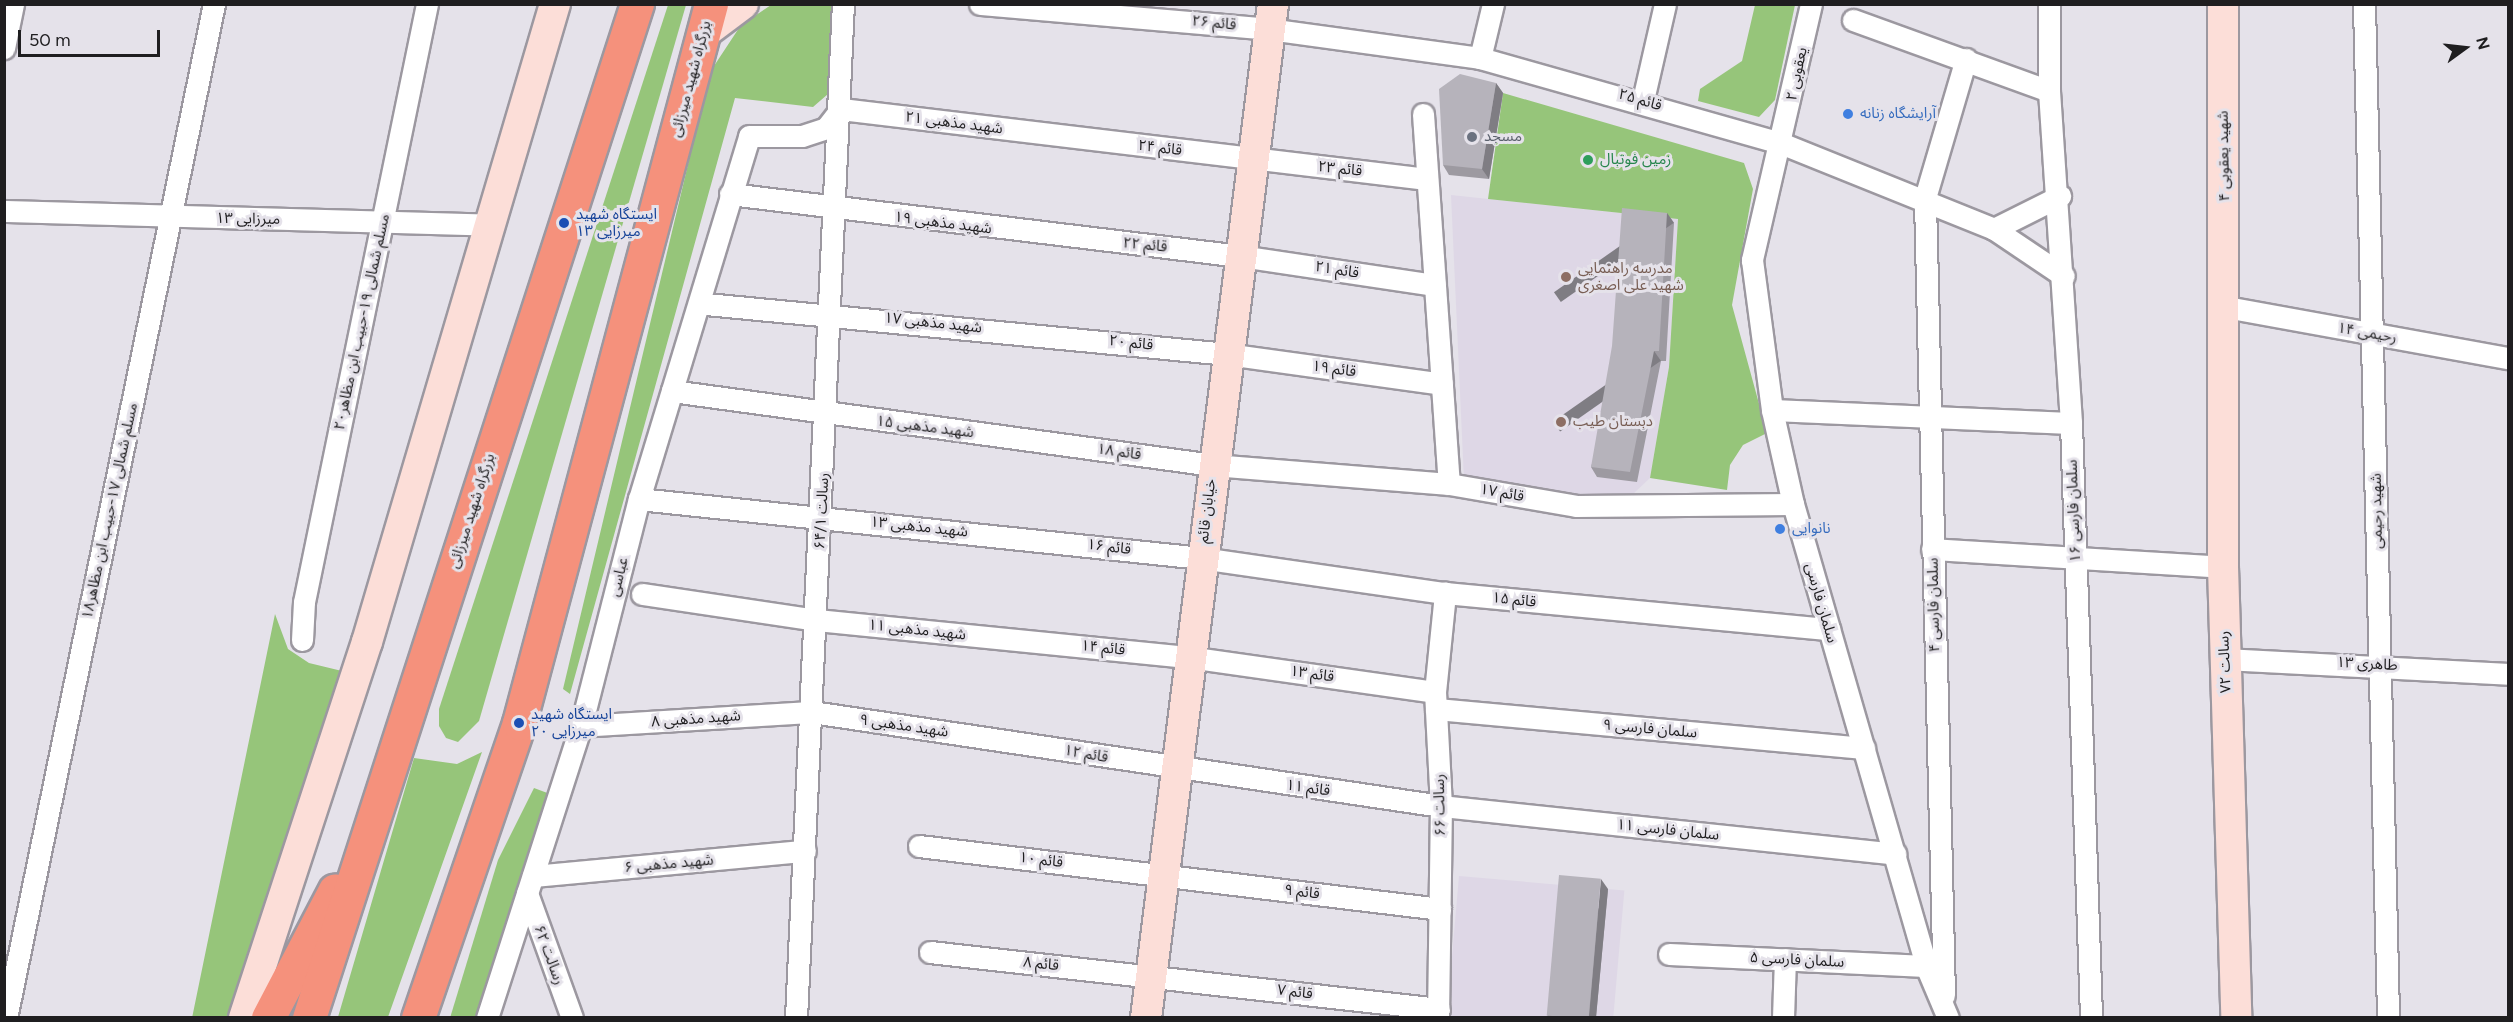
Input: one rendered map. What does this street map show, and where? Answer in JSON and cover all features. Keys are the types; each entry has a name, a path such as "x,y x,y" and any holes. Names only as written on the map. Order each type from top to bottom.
{"highway":[{"name":"بزرگراه شهید میرزائی","path":"309,1017 379,807 637,4"},
{"name":"بزرگراه شهید میرزائی","path":"418,1017 519,723 707,19"},
{"path":"267,1017 379,807"}],"street":[{"path":"4,48 13,4"},
{"name":"مسلم شمالی ۱۷-حبیب ابن مظاهر۱۸","path":"6,1017 214,4"},
{"name":"مسلم شمالی ۱۹-حبیب ابن مظاهر۲۰","path":"302,640 304,602 427,4"},
{"path":"244,1017 367,642 555,4"},
{"path":"707,19 743,4"},
{"name":"رسالت ۶۴/۱","path":"796,1017 841,109 843,4"},
{"path":"1480,58 1493,4"},
{"path":"1643,100 1665,4"},
{"name":"یعقوبی ۲","path":"1783,144 1811,4"},
{"name":"سلمان فارسی ۱۶","path":"2049,4 2049,91 2060,196 2071,423 2091,1017"},
{"name":"شهید یعقوبی ۴","path":"2223,4 2226,307"},
{"name":"شهید رحیمی","path":"2364,4 2375,335 2378,663 2388,1017"},
{"name":"قائم ۲۶","path":"984,5 1271,17"},
{"name":"قائم ۲۵","path":"1271,17 1480,58 1643,100 1783,144 1925,198 1994,229 2064,276"},
{"name":"خیابان قائم","path":"1146,1017 1201,558 1271,17"},
{"path":"1853,20 1966,59 2049,91"},
{"name":"سلمان فارسی ۴","path":"1946,1014 1928,418 1925,198 1966,59"},
{"name":"عباسی","path":"487,1017 581,726 639,499 749,136 802,136 826,128 841,109"},
{"name":"شهید مذهبی ۲۱","path":"841,109 1068,136"},
{"path":"1423,114 1449,484"},
{"name":"قائم ۲۴","path":"1068,136 1252,159"},
{"name":"سلمان فارسی","path":"1783,144 1752,260 1772,410 1792,504 1926,966 1946,1014"},
{"name":"قائم ۲۳","path":"1252,159 1427,179"},
{"name":"شهید مذهبی ۱۹","path":"730,194 836,211 1050,235"},
{"path":"1994,229 2060,196"},
{"name":"میرزایی ۱۳","path":"4,211 491,225"},
{"name":"قائم ۲۲","path":"1050,235 1240,256"},
{"name":"قائم ۲۱","path":"1240,256 1435,285"},
{"name":"شهید مذهبی ۱۷","path":"706,304 831,312 1034,333"},
{"name":"رحیمی ۱۴","path":"2226,307 2508,358"},
{"name":"رسالت ۷۲","path":"2226,307 2223,567 2236,1017"},
{"name":"قائم ۲۰","path":"1034,333 1227,354"},
{"name":"قائم ۱۹","path":"1227,354 1442,384"},
{"name":"شهید مذهبی ۱۵","path":"672,391 826,415 1024,440"},
{"path":"1772,410 2071,423"},
{"name":"قائم ۱۸","path":"1024,440 1213,465"},
{"name":"قائم ۱۷","path":"1213,465 1449,484 1576,506 1792,504"},
{"name":"شهید مذهبی ۱۳","path":"639,499 1017,537"},
{"name":"قائم ۱۶","path":"1017,537 1201,558"},
{"path":"1932,549 2223,567"},
{"name":"قائم ۱۵","path":"1201,558 1445,593 1829,629"},
{"name":"رسالت ۶۶","path":"1438,1013 1441,806 1435,700 1445,593"},
{"name":"شهید مذهبی ۱۱","path":"642,594 817,620 1017,640"},
{"name":"قائم ۱۴","path":"1017,640 1189,657"},
{"name":"قائم ۱۳","path":"1189,657 1435,700"},
{"name":"طاهری ۱۳","path":"2225,659 2378,663 2508,674"},
{"name":"سلمان فارسی ۹","path":"1435,700 1864,748"},
{"name":"شهید مذهبی ۸","path":"581,726 812,712"},
{"name":"شهید مذهبی ۹","path":"812,712 996,739"},
{"name":"قائم ۱۲","path":"996,739 1175,770"},
{"name":"قائم ۱۱","path":"1175,770 1441,806"},
{"name":"سلمان فارسی ۱۱","path":"1441,806 1895,854"},
{"name":"قائم ۱۰","path":"920,846 1163,874"},
{"name":"شهید مذهبی ۶","path":"530,884 805,851"},
{"name":"قائم ۹","path":"1163,874 1440,909"},
{"name":"رسالت ۶۲","path":"530,884 572,1017"},
{"name":"قائم ۸","path":"930,952 1151,975"},
{"name":"سلمان فارسی ۵","path":"1669,954 1926,966"},
{"path":"1783,1017 1785,959"},
{"name":"قائم ۷","path":"1151,975 1438,1013"}],"shaded area":[{"path":"1451,195 1678,219 1669,367 1650,478 1633,494 1577,499 1464,480"},
{"path":"1459,876 1624,890 1613,1018 1476,1018 1447,1015"}],"green space":[{"path":"668,5 686,5 479,721 458,742 446,738 439,726 439,709"},
{"path":"771,5 834,5 828,94 813,107 735,98 570,694 563,689 710,72 741,25"},
{"path":"1755,5 1795,5 1775,100 1759,117 1698,101 1700,89 1742,61"},
{"path":"1503,93 1744,163 1753,189 1732,305 1767,433 1743,445 1730,465 1727,490 1650,478 1669,367 1678,219 1488,199"},
{"path":"275,614 288,649 309,663 342,671 230,1017 192,1018"},
{"path":"482,752 388,1017 338,1017 414,758 457,764"},
{"path":"534,788 550,794 475,1017 450,1018 498,860"}],"building":[{"name":"مسجد","path":"1460,74 1496,83 1482,169 1443,165 1439,89"},
{"path":"1622,208 1667,213 1659,351 1654,351 1630,472 1591,467 1612,346"},
{"path":"1559,875 1601,879 1589,1018 1547,1015"}],"place":[{"name":"آرایشگاه زنانه","path":"1848,114"},
{"name":"مسجد","path":"1472,137"},
{"name":"زمین فوتبال","path":"1588,160"},
{"name":"ایستگاه شهید میرزایی ۱۳","path":"564,223"},
{"name":"مدرسه راهنمایی شهید علی اصغری","path":"1566,277"},
{"name":"دبستان طیب","path":"1561,422"},
{"name":"نانوایی","path":"1780,529"},
{"name":"ایستگاه شهید میرزایی ۲۰","path":"519,723"}]}
